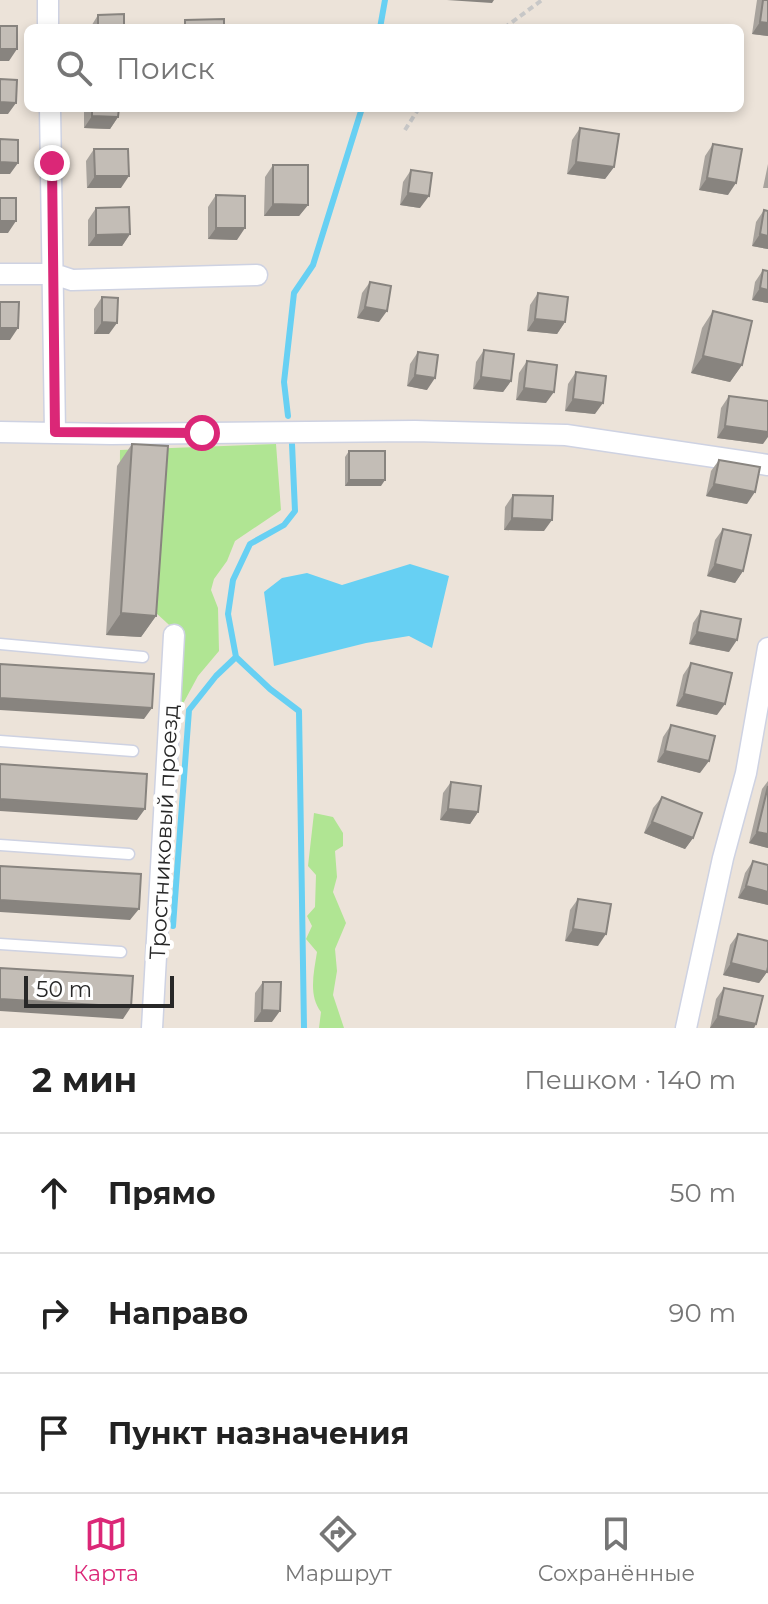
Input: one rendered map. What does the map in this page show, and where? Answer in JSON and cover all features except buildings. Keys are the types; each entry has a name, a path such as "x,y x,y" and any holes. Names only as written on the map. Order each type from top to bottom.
{"street":[{"path":"48,0 48,24"},
{"path":"50,112 55,432"},
{"path":"0,274 54,274 72,280 257,275"},
{"path":"0,432 415,431 566,435 768,465"},
{"name":"Тростниковый проезд","path":"152,1028 174,635"},
{"path":"686,1028 723,858 746,773 768,648"}],"lane":[{"path":"0,644 143,657"},
{"path":"0,741 133,751"},
{"path":"0,845 129,854"},
{"path":"0,944 121,952"}],"path":[{"path":"509,24 542,0"},
{"path":"405,130 416,112"}],"green space":[{"path":"276,444 281,510 235,541 227,561 214,579 211,590 218,608 219,651 198,676 178,713 174,774 179,634 119,579 120,450"},
{"path":"314,813 333,817 343,833 343,846 335,851 337,877 333,892 346,923 335,949 337,971 333,995 344,1028 319,1028 321,1012 314,998 317,952 306,939 312,926 307,916 315,907 316,875 308,866"}],"water":[{"path":"410,564 449,576 432,648 409,636 366,643 274,666 264,592 282,578 307,573 342,585"}],"waterway":[{"path":"381,24 385,0"},
{"path":"288,416 284,382 294,293 313,265 361,112"},
{"path":"292,444 295,511 284,525 250,544 233,580 228,614 236,657 299,711 304,1028"},
{"path":"173,926 189,710 236,657"}],"route":[{"path":"52,163 55,432 202,433"}]}
